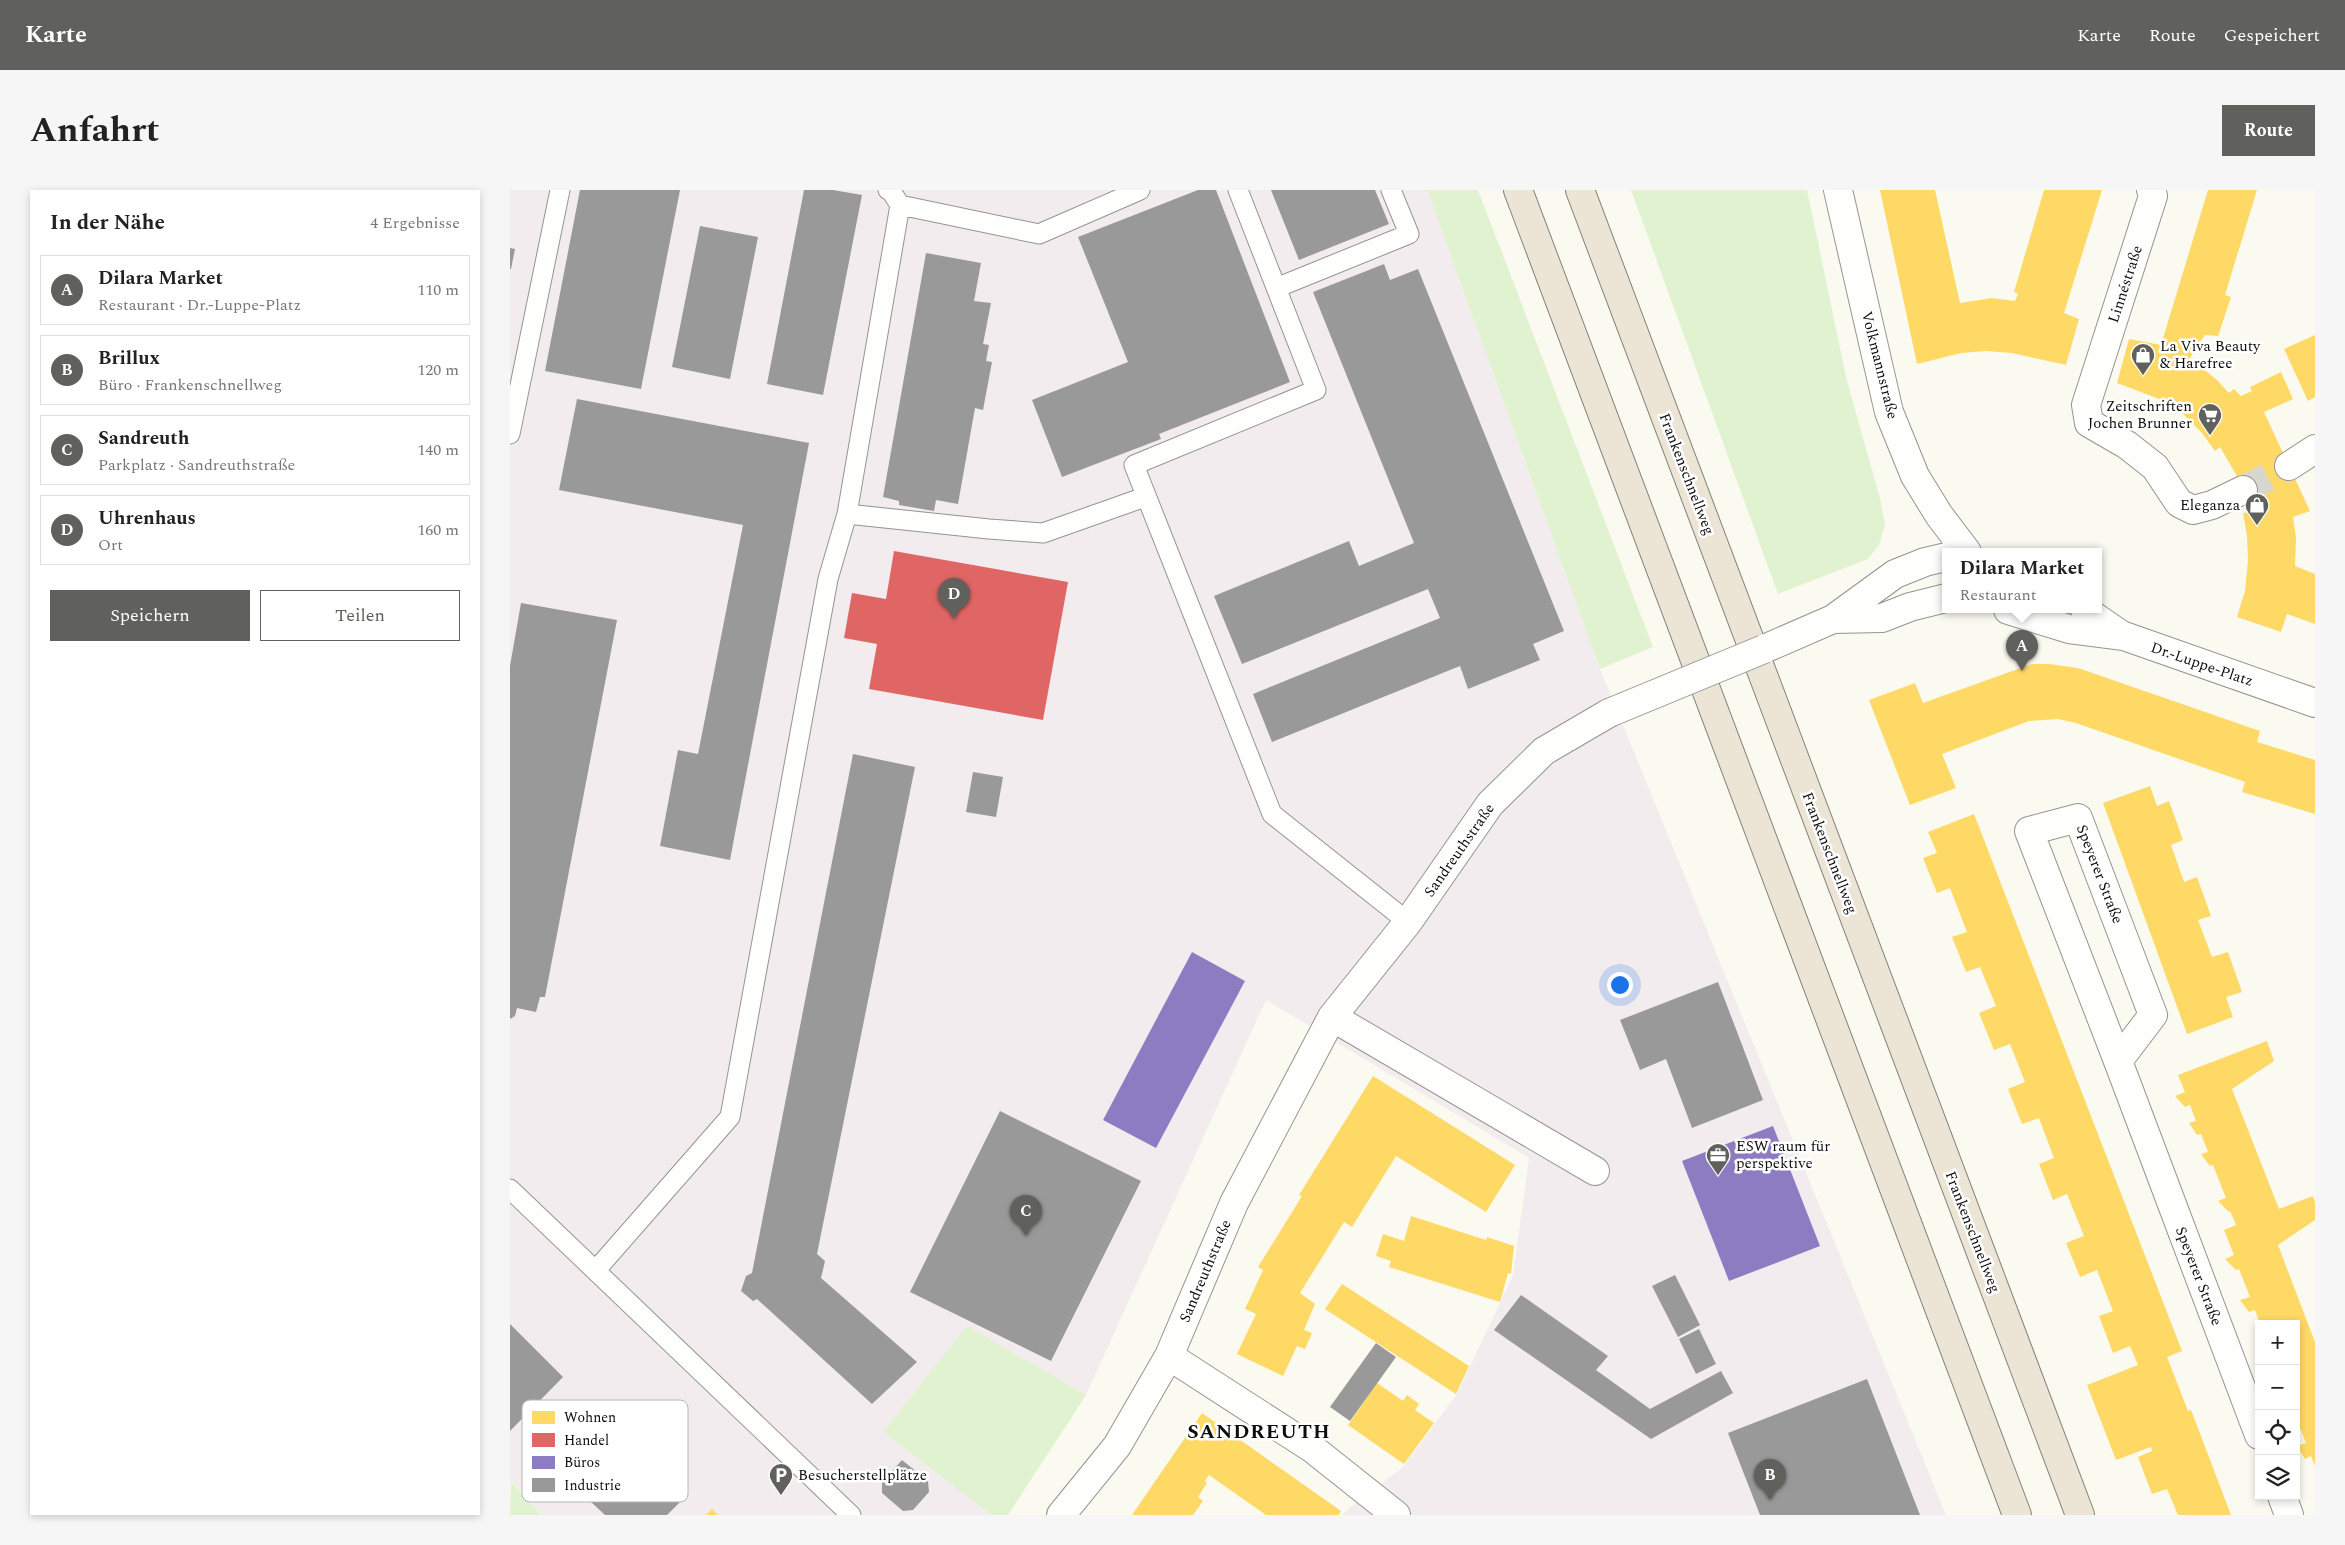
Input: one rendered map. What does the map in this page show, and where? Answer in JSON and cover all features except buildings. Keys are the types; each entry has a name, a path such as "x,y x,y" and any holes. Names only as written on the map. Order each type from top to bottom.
{"highway":[{"path":"1518,190 2017,1515"},
{"name":"Frankenschnellweg","path":"1580,190 2080,1515"}],"street":[{"name":"Volkmannstraße","path":"1838,190 1889,412 1915,476 1939,515 1964,548"},
{"name":"Linnéstraße","path":"2151,190 2153,196 2086,405 2089,423 2127,445 2155,467 2179,503 2193,510 2212,505 2243,490"},
{"path":"2289,466 2315,449"},
{"name":"Sandreuthstraße","path":"1061,1515 1117,1446 1169,1356 1234,1203 1332,1017 1408,922 1490,804 1544,751 1609,713 1833,619 1894,574 1925,562 1942,558"},
{"name":"Sandreuthstraße","path":"1833,619 1882,618 1910,607 1942,599"},
{"name":"Dr.-Luppe-Platz","path":"2018,613 2069,629 2124,636 2315,703"},
{"name":"Dr.-Luppe-Platz","path":"2090,613 2124,636"},
{"name":"Speyerer Straße","path":"2118,1060 2153,1014 2078,818 2029,831 2118,1060 2255,1424"},
{"path":"1332,1017 1595,1171"},
{"path":"1169,1356 1314,1449 1396,1515"},
{"path":"2283,1500 2289,1515"}],"lane":[{"path":"510,434 560,190"},
{"path":"596,1270 730,1117 828,579 847,514 893,194 1039,234 1140,190"},
{"path":"1238,190 1316,390 1134,465 1145,497 1272,814 1408,922"},
{"path":"1276,288 1409,234 1391,190"},
{"path":"847,514 989,530 1043,533 1145,497"},
{"path":"510,1189 851,1515"}],"shaded area":[{"path":"510,190 1427,190 1600,669 1946,1515 1341,1515 1402,1468 1457,1394 1513,1275 1529,1158 1266,1000 1086,1395 967,1327 883,1432 991,1515 541,1515 530,1502 688,1502 688,1400 522,1400 522,1493 512,1481 510,1482"}],"green space":[{"path":"1427,190 1478,190 1653,647 1600,669"},
{"path":"1631,190 1807,190 1847,381 1880,498 1885,525 1879,545 1868,559 1778,594"},
{"path":"967,1326 1086,1395 1008,1515 991,1515 883,1432"},
{"path":"511,1481 522,1493 522,1502 530,1502 541,1515 510,1515"}],"tunnel":[{"path":"2243,490 2289,466"}],"place":[{"name":"La Viva Beauty & Harefree","path":"2143,376"},
{"name":"Zeitschriften Jochen Brunner","path":"2210,436"},
{"name":"Eleganza","path":"2257,526"},
{"name":"Uhrenhaus","path":"954,619"},
{"name":"Dilara Market","path":"2022,671"},
{"name":"ESW raum für perspektive","path":"1718,1176"},
{"name":"Sandreuth","path":"1026,1236"},
{"name":"Besucherstellplätze","path":"781,1496"},
{"name":"Brillux","path":"1770,1500"}],"district":[{"name":"SANDREUTH","path":"1259,1431"}]}
